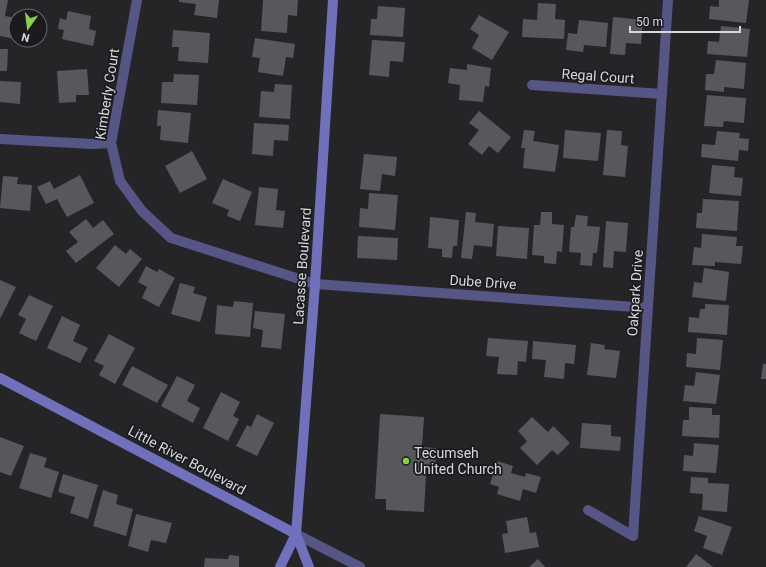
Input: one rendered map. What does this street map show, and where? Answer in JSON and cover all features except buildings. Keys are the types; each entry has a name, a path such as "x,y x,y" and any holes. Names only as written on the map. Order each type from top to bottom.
{"street":[{"name":"Kimberly Court","path":"137,0 111,143 120,181 142,210 171,238 315,284"},
{"name":"Lacasse Boulevard","path":"280,567 296,534 315,284 333,0"},
{"name":"Oakpark Drive","path":"588,510 633,536 668,0"},
{"name":"Regal Court","path":"532,85 662,94"},
{"path":"0,139 92,144 111,143"},
{"name":"Dube Drive","path":"315,284 648,308"},
{"name":"Little River Boulevard","path":"0,378 360,567"},
{"name":"Lacasse Boulevard","path":"296,534 309,567"}],"place":[{"name":"Tecumseh United Church","path":"406,461"}]}
